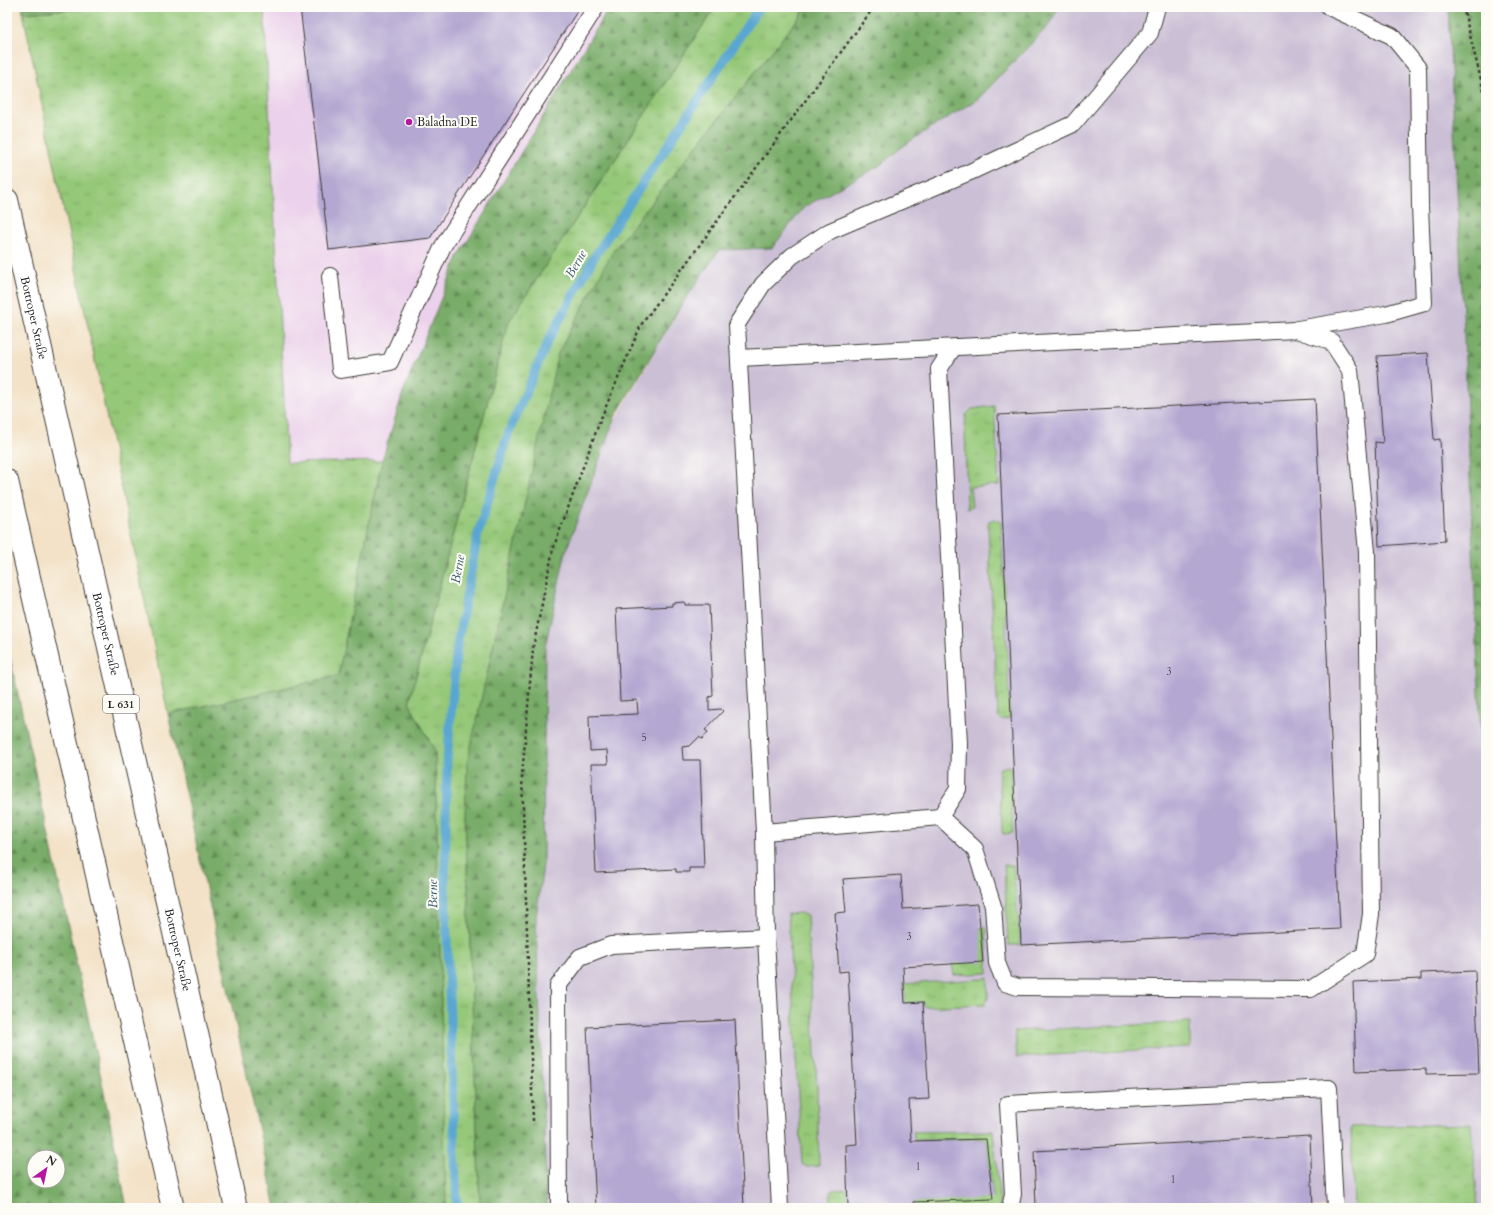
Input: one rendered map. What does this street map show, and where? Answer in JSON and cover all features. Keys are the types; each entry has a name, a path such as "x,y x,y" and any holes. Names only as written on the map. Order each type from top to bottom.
{"main road":[{"name":"Bottroper Straße","path":"7,200 216,1113 236,1208"},
{"path":"7,481 173,1208"}],"lane":[{"path":"330,276 340,370 390,362 443,246 596,7"},
{"path":"780,1208 766,937 764,832 737,324 763,284 792,256 830,230 970,172 1073,124 1150,33 1157,7"},
{"path":"739,358 1296,330 1386,314 1424,303 1420,206 1418,68 1392,36 1330,7"},
{"path":"764,832 940,817 975,849 993,906 997,963 1005,983 1018,987 1311,988 1365,954 1371,914 1367,552 1350,370 1331,341 1296,330"},
{"path":"940,817 958,789 959,743 939,369 953,348"},
{"path":"559,1208 558,986 580,957 611,945 766,937"},
{"path":"1010,1208 1013,1194 1008,1104 1329,1088 1335,1208"}],"path":[{"path":"533,1122 522,776 533,648 553,550 601,418 641,325 874,7"},
{"path":"1463,7 1486,100"}],"shaded area":[{"path":"264,7 609,7 458,257 403,392 382,461 287,463"},
{"path":"1059,7 1448,7 1463,312 1484,826 1486,827 1486,1208 547,1208 536,917 543,865 545,647 566,551 611,428 680,307 719,250 772,248 804,207 879,166 902,147 927,130 978,99 1050,24"}],"green space":[{"path":"22,7 101,7 23,13"},
{"path":"101,7 264,7 287,463 382,461 338,676 168,714 23,13"},
{"path":"609,7 715,7 508,323 409,703 435,751 446,1208 276,1208 168,714 338,676 382,461 403,392 458,257"},
{"path":"715,7 807,7 613,251 465,816 480,1208 446,1208 435,751 409,703 508,323"},
{"path":"807,7 1059,7 1050,24 978,99 927,130 902,147 879,166 804,207 772,248 719,250 680,307 615,417 566,551 545,647 543,865 536,917 547,1208 480,1208 465,816 467,764 558,353 613,251"},
{"path":"1448,7 1486,7 1486,860 1463,312"},
{"path":"994,406 999,485 970,487 972,507 967,509 966,415 972,409"},
{"path":"994,519 1001,522 1010,718 1001,720 998,717 988,526 989,521"},
{"path":"7,643 102,1082 127,1208 7,1208"},
{"path":"1010,766 1013,833 1003,834 999,771 1000,768"},
{"path":"1004,865 1013,865 1021,945 1008,945"},
{"path":"800,913 807,916 817,1088 819,1166 807,1167 802,1164 788,914"},
{"path":"986,927 988,973 954,975 952,964 980,928"},
{"path":"988,977 988,998 985,1004 923,1007 923,1002 905,1003 904,984 983,979"},
{"path":"1190,1022 1190,1047 1017,1057 1015,1031"},
{"path":"1471,1124 1478,1208 1354,1208 1351,1127"},
{"path":"993,1131 1000,1203 999,1208 914,1208 913,1202 993,1198 986,1139 915,1140 913,1132"},
{"path":"847,1189 848,1207 861,1208 831,1208 831,1190"}],"building":[{"name":"Baladna DE","path":"300,7 580,7 430,238 329,250"},
{"path":"1428,353 1434,440 1440,439 1445,541 1379,546 1375,442 1383,443 1377,356"},
{"path":"1315,399 1340,929 1021,945 998,415"},
{"path":"685,602 685,605 709,605 713,696 709,697 709,710 721,709 723,711 705,730 708,732 702,739 699,737 690,746 682,747 683,760 700,760 704,868 689,868 689,872 676,872 676,869 596,873 591,764 608,764 607,750 590,751 589,716 638,714 637,700 620,701 616,609 672,606 672,603"},
{"path":"901,875 903,909 978,904 983,962 903,967 905,1003 923,1002 929,1099 909,1100 911,1141 986,1139 993,1199 913,1202 914,1208 848,1207 846,1145 857,1144 848,971 839,972 835,913 846,912 843,879"},
{"path":"1475,971 1479,1073 1426,1074 1426,1069 1356,1072 1353,982 1421,979 1421,973"},
{"path":"735,1020 744,1208 596,1208 587,1027"},
{"path":"1310,1136 1313,1208 1036,1208 1034,1151"}],"waterway":[{"name":"Berne","path":"457,1208 445,884 447,759 457,646 478,534 508,434 548,341 593,259 759,7"}],"place":[{"name":"Baladna DE","path":"409,122"}]}
